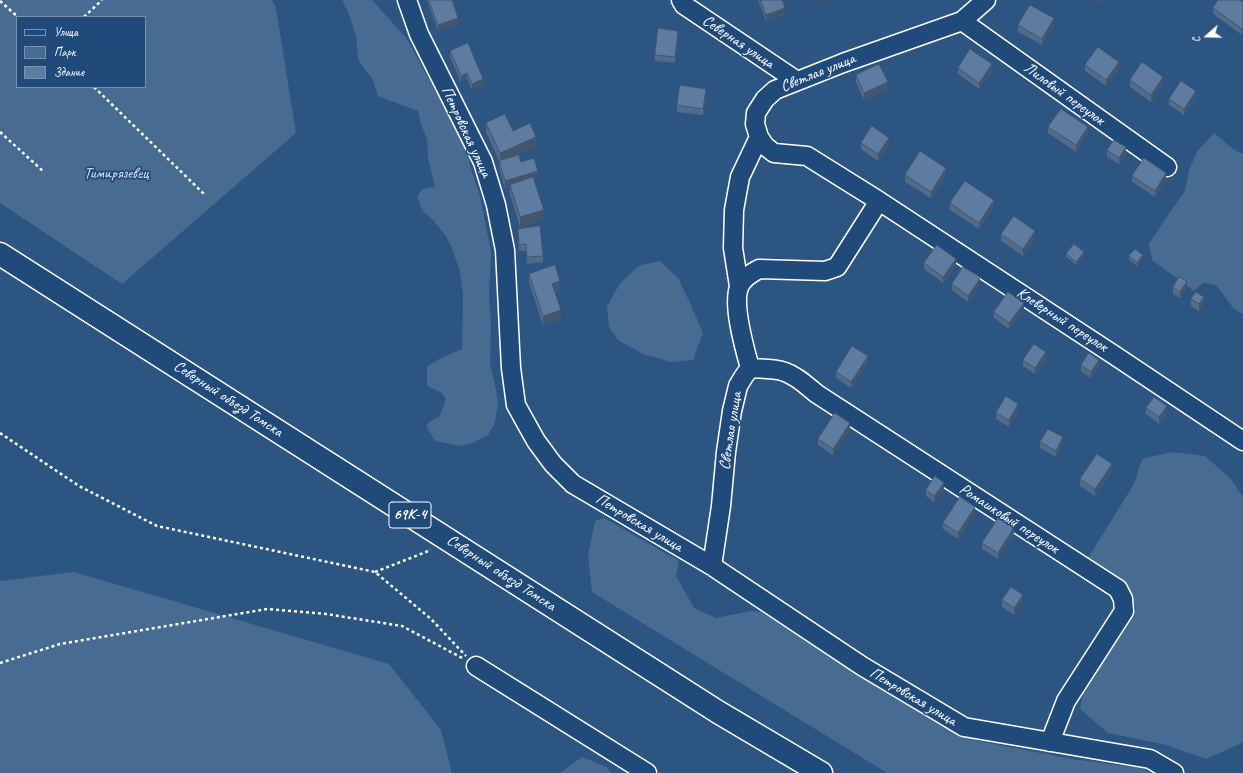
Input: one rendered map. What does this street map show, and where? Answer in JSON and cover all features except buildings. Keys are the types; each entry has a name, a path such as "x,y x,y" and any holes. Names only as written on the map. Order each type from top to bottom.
{"main road":[{"name":"Северный объезд Томска","path":"0,254 718,712 821,773"}],"street":[{"name":"Петровская улица","path":"407,0 419,34 483,162 496,205 505,250 510,361 516,405 536,441 553,464 573,484 712,566 862,666 964,727 1150,759 1174,773"},
{"name":"Северная улица","path":"681,0 684,5 797,81"},
{"name":"Светлая улица","path":"759,137 755,124 756,113 765,99 775,90 843,63 962,20 986,0"},
{"name":"Лиловый переулок","path":"962,20 1167,167"},
{"path":"739,286 751,273 759,269 825,271 837,267 879,201 807,156 774,152 765,146 759,137"},
{"path":"750,368 740,329 737,297 739,286 733,248 734,210 740,177 759,137"},
{"name":"Клеверный переулок","path":"879,201 1108,350 1243,441"},
{"name":"Светлая улица","path":"712,566 721,506 726,452 732,411 738,386 750,368"},
{"name":"Ромашковый переулок","path":"750,368 785,372 801,381 824,398 1118,589 1123,599 1124,611 1066,701 1050,742"},
{"path":"476,666 647,773"}],"path":[{"path":"85,16 102,0"},
{"path":"0,1 17,16"},
{"path":"95,88 204,194"},
{"path":"0,132 44,172"},
{"path":"0,433 79,486 157,526 375,572 431,619 476,666"},
{"path":"375,572 451,542"},
{"path":"0,663 60,644 268,609 326,614 402,626 476,666"}],"green space":[{"name":"Тимирязевец","path":"0,0 272,0 276,8 296,133 122,284 0,203"},
{"path":"342,0 372,0 407,39 466,148 480,196 491,252 489,293 491,325 490,365 498,402 495,423 488,435 473,443 460,446 435,441 426,426 430,421 439,417 446,400 442,393 427,386 427,367 439,359 462,349 463,295 460,272 446,236 433,220 423,211 417,197 422,189 435,187 428,158 427,139 418,111 378,96 372,78 358,59 356,35"},
{"path":"1214,133 1233,149 1243,154 1243,314 1234,309 1216,285 1203,283 1194,291 1152,260 1149,244 1185,191 1189,170 1198,150"},
{"path":"660,261 678,278 703,333 693,360 671,362 643,354 618,340 609,327 607,306 619,285 638,266"},
{"path":"1172,452 1205,456 1230,478 1243,497 1243,740 1240,744 1206,759 1166,745 1108,733 1080,709 1083,694 1136,609 1128,588 1088,558 1134,484 1142,459"},
{"path":"604,518 679,561 676,576 694,608 716,618 750,611 761,612 936,723 978,741 1072,759 1140,768 1150,773 887,773 592,592 588,555 595,521"},
{"path":"74,572 389,664 441,730 452,773 0,773 0,581"},
{"path":"582,757 607,767 611,773 560,773"}]}
